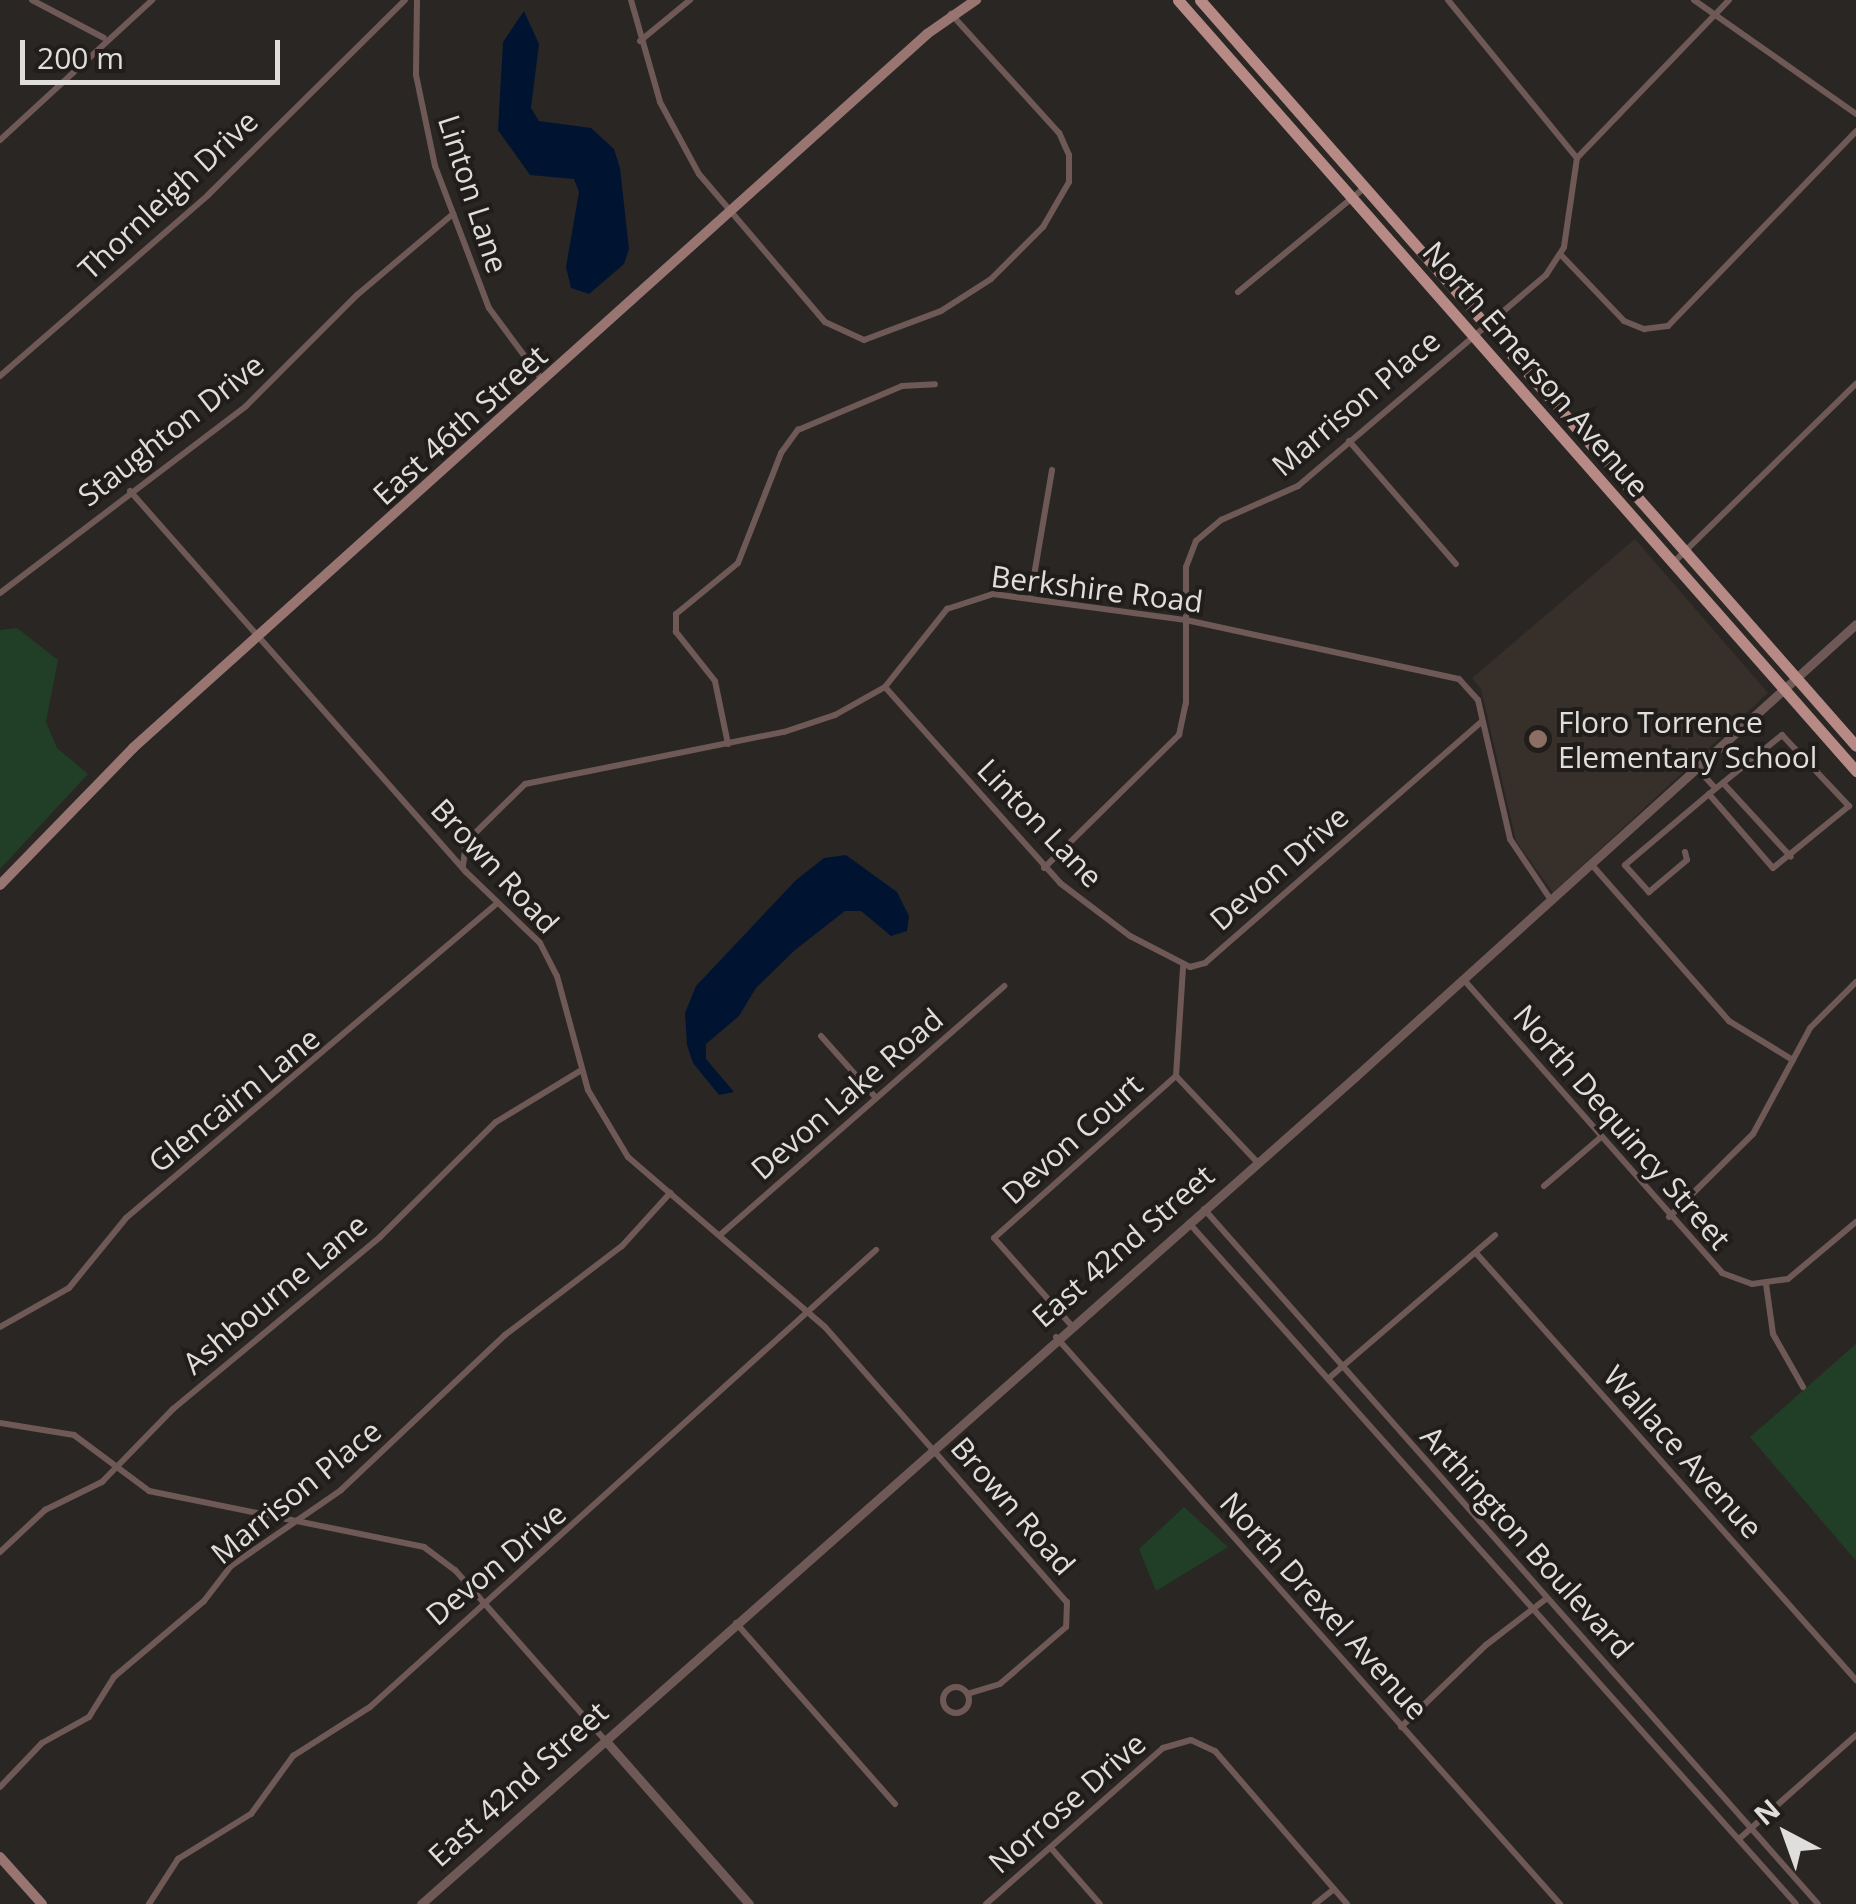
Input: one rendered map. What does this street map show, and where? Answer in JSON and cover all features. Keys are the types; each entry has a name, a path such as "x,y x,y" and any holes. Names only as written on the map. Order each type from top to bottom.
{"main road":[{"name":"East 46th Street","path":"0,886 133,748 544,382 956,6 976,0"},
{"name":"North Emerson Avenue","path":"1178,0 1856,771"},
{"name":"North Emerson Avenue","path":"1200,0 1856,746"},
{"path":"0,1857 42,1904"}],"street":[{"path":"32,0 104,38"},
{"path":"0,140 104,38 152,0"},
{"name":"Thornleigh Drive","path":"0,376 208,195 405,0"},
{"name":"Linton Lane","path":"417,0 420,108 453,214 493,315 544,382"},
{"path":"632,0 640,42 674,132 730,212 825,322 856,339 880,338 940,311 1012,260 1064,197 1069,154 1054,127 956,6"},
{"path":"640,42 690,0"},
{"path":"1448,0 1577,158"},
{"path":"1694,0 1856,114"},
{"path":"1728,0 1577,158 1561,255 1624,321 1644,328 1668,326 1856,130"},
{"path":"1238,292 1365,187"},
{"name":"Staughton Drive","path":"0,593 264,390 358,295 453,214"},
{"name":"Marrison Place","path":"1044,868 1175,743 1186,711 1188,560 1204,532 1288,494 1472,334 1546,276 1561,255"},
{"path":"728,744 715,681 676,632 676,614 738,564 781,454 798,430 902,386 935,384"},
{"path":"1673,563 1856,384"},
{"path":"1350,441 1456,564"},
{"path":"1030,599 1052,470"},
{"name":"Brown Road","path":"130,491 464,869 529,930 553,965 580,1070 618,1143 806,1310 1065,1598 1071,1613 1066,1627 1000,1684 967,1694"},
{"name":"Berkshire Road","path":"464,869 466,842 525,784 816,723 884,686 926,629 954,604 993,594 1186,620 1450,676 1472,689 1507,832 1552,901"},
{"name":"East 42nd Street","path":"421,1904 1056,1337 1592,866 1856,624"},
{"name":"Linton Lane","path":"884,686 1044,868 1107,920 1183,967"},
{"name":"Devon Drive","path":"1183,967 1205,963 1482,721"},
{"path":"1684,852 1686,860 1649,892 1626,865 1712,790 1777,736 1788,737 1848,806 1778,868 1766,865 1712,790 1697,768"},
{"path":"1723,783 1790,857"},
{"path":"1592,866 1729,1021 1794,1060"},
{"name":"Glencairn Lane","path":"0,1327 81,1278 126,1218 498,903"},
{"path":"1183,967 1176,1076 1257,1162"},
{"name":"North Dequincy Street","path":"1464,980 1722,1274 1766,1284"},
{"path":"1669,1217 1753,1134 1813,1023 1856,982"},
{"name":"Devon Lake Road","path":"720,1235 1004,986"},
{"path":"822,1036 876,1098"},
{"name":"Ashbourne Lane","path":"0,1552 45,1510 114,1470 173,1409 380,1237 487,1130 580,1070"},
{"name":"Devon Court","path":"1071,1325 994,1238 1176,1076"},
{"path":"1544,1186 1600,1138"},
{"name":"Marrison Place","path":"0,1787 42,1742 89,1717 114,1677 204,1601 232,1566 300,1519 414,1425 504,1335 622,1246 670,1193"},
{"name":"Arthington Boulevard","path":"1204,1209 1818,1904"},
{"name":"Arthington Boulevard","path":"1188,1222 1796,1904"},
{"path":"1804,1387 1773,1334 1766,1284 1798,1273 1856,1222"},
{"path":"1329,1378 1495,1235"},
{"name":"Devon Drive","path":"149,1904 178,1859 251,1814 293,1756 356,1720 481,1600 579,1523 684,1418 876,1250"},
{"name":"Wallace Avenue","path":"1476,1252 1856,1680"},
{"name":"North Drexel Avenue","path":"1056,1337 1560,1904"},
{"path":"0,1423 74,1435 114,1470 149,1491 424,1547 481,1600 750,1904"},
{"path":"1401,1727 1486,1645 1547,1598"},
{"path":"736,1623 896,1804"},
{"path":"950,1688 967,1694 962,1711 945,1706 950,1688"},
{"path":"1739,1839 1856,1734"},
{"name":"Norrose Drive","path":"986,1904 1163,1748 1181,1740 1215,1751 1334,1888"},
{"path":"1050,1848 1100,1904"},
{"path":"1315,1904 1334,1888 1347,1904"}],"shaded area":[{"path":"1635,539 1768,693 1553,893 1516,841 1481,689 1472,678"}],"green space":[{"path":"17,628 58,660 46,722 57,748 88,774 0,869 0,630"},
{"path":"1856,1344 1856,1561 1750,1437"},
{"path":"1184,1507 1228,1547 1156,1591 1139,1549"}],"water":[{"path":"524,11 539,44 531,108 539,121 591,128 614,149 620,168 629,249 624,264 589,294 571,288 566,267 579,192 574,179 530,175 498,130 503,42"},
{"path":"846,855 897,892 909,916 907,931 891,936 861,911 845,911 795,950 756,988 739,1016 706,1044 706,1059 734,1092 719,1095 693,1063 687,1045 685,1013 696,986 796,880 824,858"}],"place":[{"name":"Floro Torrence Elementary School","path":"1538,739"}]}
